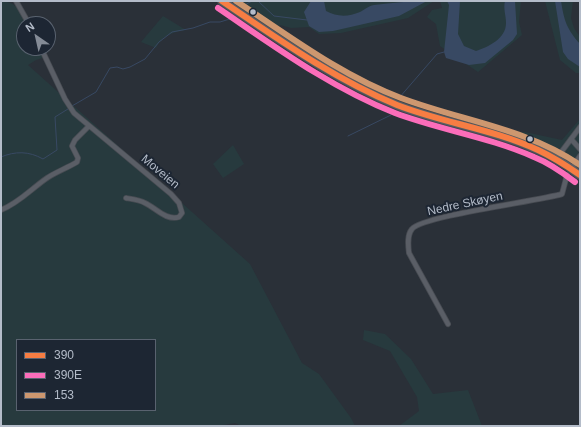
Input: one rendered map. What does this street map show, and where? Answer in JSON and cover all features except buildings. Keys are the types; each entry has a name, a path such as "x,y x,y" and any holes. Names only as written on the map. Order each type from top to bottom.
{"highway":[{"path":"222,1 318,64 371,94 421,113 518,141 556,159 580,175"}],"street":[{"path":"16,1 24,16"},
{"name":"Moveien","path":"45,56 65,99 74,112 171,194 180,203 182,213 179,217 172,217 156,212 145,202 126,198"},
{"path":"1,210 20,201 26,194 47,178 77,162 78,158 72,146 75,140 89,126"},
{"path":"556,159 580,127"},
{"path":"571,139 580,149"},
{"path":"574,165 580,156"},
{"name":"Nedre Skøyen","path":"448,324 408,253 408,243 412,229 418,224 450,216 562,194 567,175"}],"green space":[{"path":"1,1 14,5 24,16 16,16 16,56 46,56 28,65 250,264 302,363 319,374 351,418 355,426 242,426 235,423 218,426 1,426"},
{"path":"239,1 434,1 408,18 341,33 319,34 309,27 291,28 280,25 277,31 250,11 242,9"},
{"path":"440,1 521,1 519,22 522,35 478,72 440,46 436,24 427,17 432,10 442,8"},
{"path":"545,1 573,1 571,18 574,28 580,37 580,73 576,73 560,60"},
{"path":"163,16 186,30 173,33 165,37 156,48 141,42"},
{"path":"580,119 580,169 552,151 507,133 525,132 562,140"},
{"path":"233,145 244,164 223,178 213,164"},
{"path":"364,330 385,334 411,359 433,394 468,390 482,426 399,426 419,411 417,397 390,351 363,340"}],"water":[{"path":"311,1 324,1 326,11 343,16 356,14 374,5 427,1 399,16 333,31 319,32 309,26 304,12"},
{"path":"447,1 460,1 458,34 464,46 476,51 491,45 500,38 505,29 506,23 504,9 505,1 515,1 517,34 513,40 485,63 469,65 446,58 444,52 449,5"},
{"path":"555,1 561,1 563,14 567,24 572,34 580,44 580,67 568,59 563,52"}],"waterway":[{"path":"241,7 252,1"},
{"path":"258,1 274,16 307,20"},
{"path":"72,106 96,92 110,68 117,67 123,69 145,59 159,42 172,32 193,28 210,22 220,22 233,18"},
{"path":"399,98 437,54 444,52"},
{"path":"1,157 17,153 27,153 43,159 57,150 55,117 68,109"},
{"path":"348,136 391,115"}],"transit line":[{"name":"390","path":"222,1 307,58 374,95 432,117 486,131 521,143 538,150 580,175"},
{"name":"153","path":"236,1 337,67 379,89 424,106 493,126 538,142 559,152 580,165"},
{"name":"390E","path":"218,8 326,79 371,103 412,119 517,150 545,162 575,182"}]}
